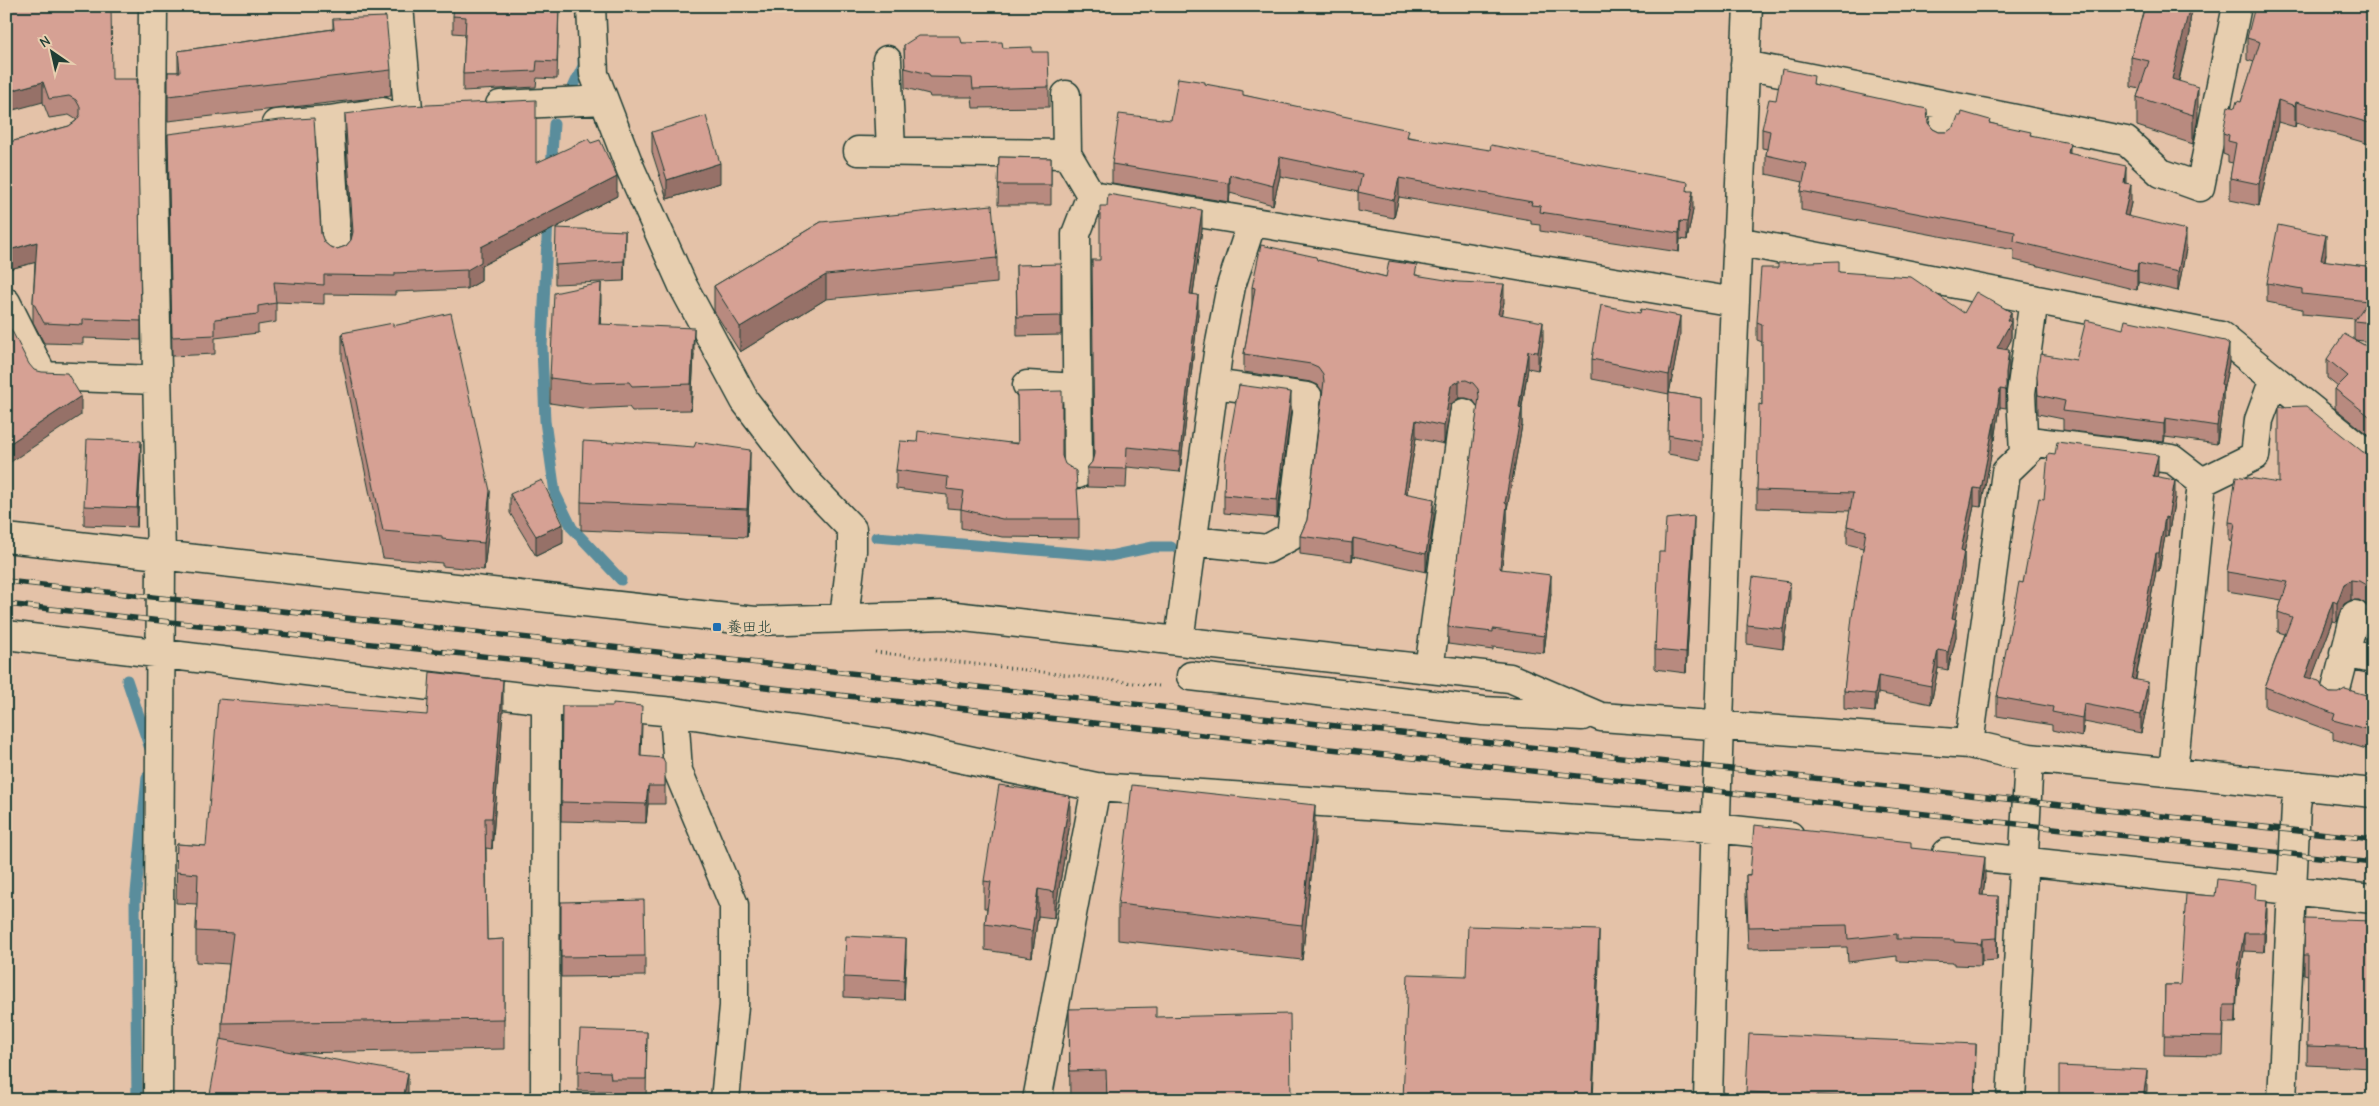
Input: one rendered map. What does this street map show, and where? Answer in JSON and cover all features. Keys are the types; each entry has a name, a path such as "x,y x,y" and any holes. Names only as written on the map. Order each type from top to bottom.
{"street":[{"path":"153,6 152,139 162,556 158,1100"},
{"path":"399,6 408,109"},
{"path":"591,6 594,74 631,170 683,286 745,401 807,482 852,529 852,551 844,618"},
{"path":"1708,1100 1715,828 1737,241 1748,6"},
{"path":"1745,65 2126,142 2161,173 2200,187 2237,6"},
{"path":"887,60 891,152"},
{"path":"1066,95 1067,154 1090,194 1076,234 1078,474"},
{"path":"476,106 604,100"},
{"path":"1942,136 1947,105"},
{"path":"249,127 329,120 437,107"},
{"path":"329,120 337,252"},
{"path":"152,139 181,136"},
{"path":"858,151 1067,154"},
{"path":"1090,194 1735,302"},
{"path":"1179,641 1214,384 1231,286 1252,222"},
{"path":"1737,241 2221,336 2373,459"},
{"path":"2024,454 2021,393 2034,299"},
{"path":"6,302 43,376 157,380"},
{"path":"2202,482 2256,456 2259,420 2274,379"},
{"path":"1193,541 1268,549 1291,536 1308,397 1214,384"},
{"path":"1026,385 1077,388"},
{"path":"1429,670 1464,413"},
{"path":"1969,744 2006,472 2037,442 2172,459 2202,482"},
{"path":"2173,772 2202,482"},
{"path":"6,538 755,621 946,615 1510,678 1601,717"},
{"path":"2334,697 2354,615"},
{"path":"6,635 160,652 546,700 674,712 902,746 1096,787 1715,828 1812,838"},
{"path":"2344,653 2373,659"},
{"path":"1191,676 1482,711 1601,717 1969,744 2029,758 2373,793"},
{"path":"546,700 546,1100"},
{"path":"674,712 678,771 734,904 734,1006 725,1100"},
{"path":"2011,1100 2029,758"},
{"path":"2282,1100 2299,785"},
{"path":"1037,1100 1096,787"},
{"path":"1918,850 2373,899"}],"building":[{"path":"6,6 44,9 49,6 111,6 112,79 137,79 141,321 83,319 83,325 44,323 33,302 37,242 6,251 6,142 69,126 80,115 80,107 76,100 69,96 49,99 43,82 6,92"},
{"path":"454,6 559,6 557,62 537,61 536,71 463,74 466,17 453,16"},
{"path":"2145,6 2190,6 2172,79 2198,87 2193,115 2137,97 2149,61 2131,57"},
{"path":"2255,6 2268,8 2268,6 2373,6 2373,124 2296,102 2295,106 2278,100 2259,184 2230,178 2236,143 2228,141 2229,135 2223,133 2228,106 2235,108 2237,101 2241,102 2260,42 2247,38"},
{"path":"386,17 391,70 168,96 168,72 180,72 178,51 334,29 333,19"},
{"path":"918,36 960,36 962,43 1002,42 1003,48 1032,47 1032,52 1048,52 1049,87 973,89 972,78 930,77 929,74 905,68 904,45"},
{"path":"1782,69 1814,76 1813,84 1927,109 1928,123 1939,132 1947,132 1954,127 1958,116 1961,116 1962,112 1990,120 1989,123 2031,132 2030,135 2070,143 2068,153 2126,166 2124,183 2131,184 2124,215 2186,230 2178,272 2138,263 2137,271 2014,241 2015,232 1801,191 1807,164 1766,155 1770,131 1762,129 1769,99 1776,100"},
{"path":"1178,78 1243,91 1243,95 1409,130 1407,137 1490,150 1491,145 1688,182 1687,191 1693,191 1687,222 1680,221 1679,233 1540,212 1541,206 1531,205 1532,202 1399,178 1394,200 1358,192 1362,174 1280,157 1273,186 1230,175 1229,183 1112,164 1119,114 1171,120"},
{"path":"536,100 536,163 588,139 591,143 600,140 617,177 481,247 481,262 467,270 395,273 395,276 324,275 324,285 274,282 276,303 258,306 258,314 215,319 215,335 172,337 168,134 280,120 314,118 321,234 324,242 330,247 337,249 346,246 351,240 353,232 345,114 406,106"},
{"path":"706,116 720,163 667,180 652,132"},
{"path":"999,157 1051,158 1051,185 998,185"},
{"path":"1108,194 1202,210 1190,294 1198,295 1180,452 1127,447 1126,469 1087,468 1092,462 1094,454 1092,260 1100,260 1100,206 1107,206"},
{"path":"992,205 997,258 826,275 740,327 714,286 821,222"},
{"path":"2278,225 2326,235 2321,260 2373,267 2373,323 2354,321 2368,301 2302,294 2302,289 2267,283"},
{"path":"556,228 625,231 624,261 555,265"},
{"path":"1261,245 1316,257 1317,260 1386,277 1389,261 1417,265 1415,275 1458,282 1504,284 1498,314 1543,322 1538,352 1528,351 1519,407 1522,408 1505,503 1507,504 1500,568 1551,575 1544,636 1493,629 1493,632 1448,627 1479,397 1478,389 1473,383 1466,380 1459,381 1451,386 1444,426 1416,420 1404,493 1434,499 1426,554 1353,538 1352,543 1300,536 1307,520 1324,381 1323,374 1318,367 1311,364 1244,354 1255,288 1252,287"},
{"path":"1839,261 1839,272 1911,277 1964,313 1976,292 2011,312 2007,320 2011,322 1997,348 2009,350 2006,390 2000,389 1981,489 1974,488 1961,550 1964,551 1952,618 1956,619 1948,652 1938,650 1931,686 1878,676 1875,694 1844,691 1852,617 1866,531 1847,526 1853,493 1757,490 1759,404 1762,405 1762,324 1757,322 1761,268 1778,268 1778,263"},
{"path":"1061,264 1061,316 1017,317 1016,265"},
{"path":"601,283 599,324 694,328 691,384 632,386 629,382 589,383 550,378 554,293"},
{"path":"1601,305 1640,313 1641,309 1680,316 1669,375 1592,359"},
{"path":"451,313 490,491 484,543 442,539 442,536 383,531 342,333 393,323 393,326"},
{"path":"2086,320 2123,329 2125,320 2225,341 2229,344 2221,384 2223,385 2217,426 2165,418 2164,424 2063,411 2065,401 2038,395 2037,375 2040,354 2076,360"},
{"path":"11,329 34,370 67,373 81,396 6,446 6,331"},
{"path":"2344,334 2373,350 2373,419 2335,389 2348,376 2327,359"},
{"path":"1239,385 1291,392 1277,500 1224,495 1225,462"},
{"path":"1062,391 1062,456 1065,464 1076,471 1079,519 1002,519 961,509 964,491 947,489 948,477 896,470 900,441 917,442 918,431 1018,444 1017,392"},
{"path":"1669,393 1701,398 1701,441 1668,435"},
{"path":"2306,406 2363,452 2373,455 2373,614 2367,612 2370,592 2366,585 2359,581 2351,580 2344,584 2337,603 2333,601 2305,677 2319,681 2323,688 2330,693 2338,693 2345,689 2373,697 2373,731 2333,720 2335,714 2265,687 2292,617 2278,612 2288,582 2227,572 2235,523 2229,522 2236,476 2279,483 2279,407"},
{"path":"87,439 141,441 137,508 84,506"},
{"path":"583,441 614,443 616,441 694,447 696,442 750,450 747,509 581,502"},
{"path":"2057,442 2158,455 2153,476 2175,480 2168,518 2165,517 2159,553 2156,553 2132,679 2148,682 2141,715 2084,704 2082,718 2052,712 2053,707 1997,697 2019,582 2023,583 2039,498 2044,499 2048,454 2055,455"},
{"path":"542,480 563,524 536,536 510,494"},
{"path":"1694,516 1686,653 1655,650 1659,552 1664,552 1666,519"},
{"path":"1753,577 1790,582 1783,629 1747,625"},
{"path":"430,672 503,680 492,818 485,818 487,940 504,939 504,1019 222,1023 233,933 196,931 198,874 176,872 177,844 206,846 218,699 427,715"},
{"path":"613,703 642,706 640,756 663,758 665,763 665,786 648,786 646,804 561,802 562,706 613,706"},
{"path":"999,785 1070,796 1054,892 1038,889 1032,931 985,924 991,882 984,881"},
{"path":"1132,785 1315,805 1302,925 1118,904"},
{"path":"1754,825 1911,842 1911,848 1985,856 1980,895 1998,896 1997,938 1982,939 1981,944 1954,942 1954,940 1897,939 1897,934 1848,939 1847,925 1748,927 1746,875 1750,875"},
{"path":"2217,879 2256,884 2255,899 2267,900 2264,933 2244,933 2237,974 2236,1005 2224,1005 2223,1037 2164,1036 2165,985 2180,985 2186,894 2215,896"},
{"path":"644,900 645,956 561,957 561,902"},
{"path":"2305,919 2373,921 2373,1048 2307,1046 2308,955 2304,955"},
{"path":"1468,926 1599,930 1592,1100 1403,1100 1408,974 1466,976"},
{"path":"846,936 906,939 904,980 844,977"},
{"path":"1156,1007 1156,1017 1290,1014 1291,1100 1107,1100 1106,1070 1070,1071 1069,1009"},
{"path":"580,1030 647,1032 646,1079 611,1079 610,1072 578,1071"},
{"path":"1749,1034 1976,1044 1974,1100 1817,1095 1817,1100 1772,1100 1772,1093 1746,1092"},
{"path":"220,1039 408,1073 403,1100 209,1100"},
{"path":"2059,1066 2147,1070 2143,1100 2059,1100"}],"waterway":[{"path":"570,94 583,66 583,58"},
{"path":"551,169 554,124"},
{"path":"548,218 542,347 545,421 555,493 572,528 621,580"},
{"path":"876,537 1110,556 1153,547 1171,547"},
{"path":"127,680 151,752"},
{"path":"137,1100 135,903 147,777"}],"railway":[{"path":"6,581 2373,839"},
{"path":"6,604 2373,863"}],"place":[{"name":"養田北","path":"717,627"}]}
